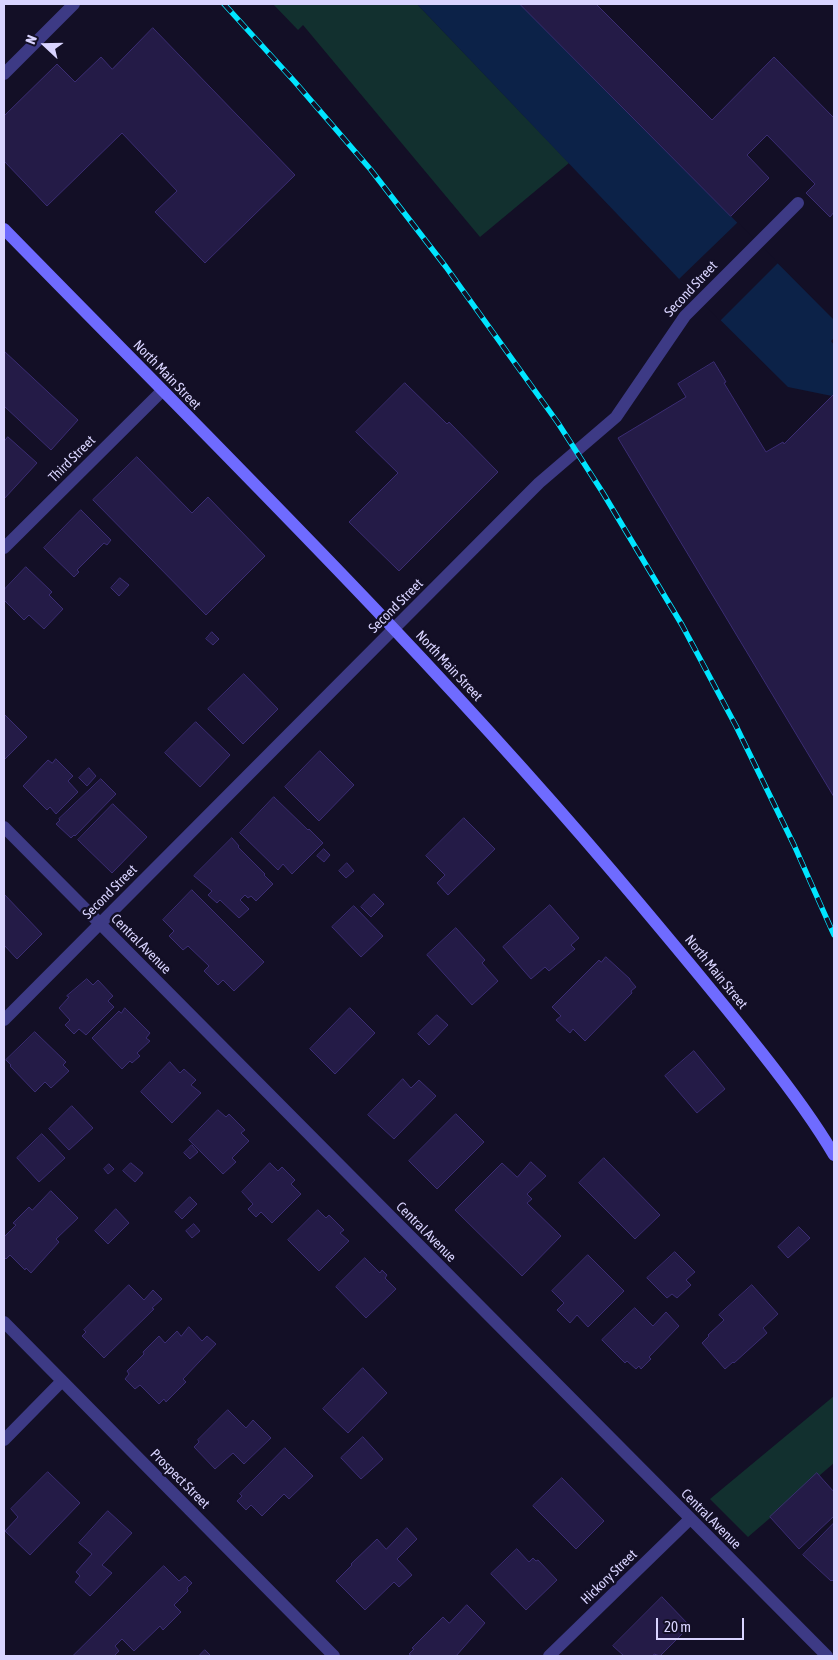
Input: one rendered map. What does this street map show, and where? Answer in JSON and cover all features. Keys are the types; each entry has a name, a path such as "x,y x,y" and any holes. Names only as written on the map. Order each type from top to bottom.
{"main road":[{"name":"North Main Street","path":"4,229 394,629 578,830 691,964 794,1094 834,1155"}],"street":[{"path":"4,74 74,4"},
{"name":"Second Street","path":"4,1020 539,483 616,417 676,327 700,300 798,203"},
{"name":"Third Street","path":"4,548 162,391"},
{"name":"Central Avenue","path":"4,827 827,1656"},
{"name":"Prospect Street","path":"4,1322 334,1656"},
{"path":"4,1440 62,1381"},
{"name":"Hickory Street","path":"549,1656 690,1519"}],"green space":[{"path":"273,4 417,4 569,163 480,237 303,25 298,30"},
{"path":"834,1396 834,1463 748,1537 710,1499"}],"water":[{"path":"417,4 520,4 834,320 834,338 831,341 834,345 834,394 832,396 788,387 679,279"}],"pier":[{"path":"738,222 778,263 720,321 679,279"}],"building":[{"path":"520,4 596,4 712,120 774,57 834,118 834,212 830,217 806,193 815,184 767,135 747,155 769,178 731,216"},
{"path":"153,28 295,175 205,263 155,212 177,191 122,133 47,206 4,161 4,116 57,64 75,82 101,57 112,69"},
{"path":"4,351 78,420 51,450 4,406"},
{"path":"714,362 726,382 724,383 766,452 783,442 784,444 834,394 834,797 618,438 686,397 678,384"},
{"path":"405,383 447,424 449,422 498,472 399,571 349,522 398,473 356,432"},
{"path":"8,437 37,463 4,499 4,442"},
{"path":"137,457 192,513 208,497 265,556 206,615 93,500"},
{"path":"81,510 111,540 107,545 104,543 77,570 79,572 74,577 44,548"},
{"path":"26,567 52,592 49,595 63,609 44,629 29,615 24,620 4,600 4,590"},
{"path":"120,578 129,585 119,596 111,588"},
{"path":"212,632 219,639 213,645 206,639"},
{"path":"244,674 278,709 243,744 208,709"},
{"path":"4,714 27,737 4,760"},
{"path":"196,722 230,755 200,787 165,753"},
{"path":"320,751 354,785 319,821 285,787"},
{"path":"56,759 73,776 68,781 78,792 56,814 50,807 47,810 23,786 48,760 52,763"},
{"path":"89,768 96,776 87,786 79,778"},
{"path":"101,779 116,794 71,838 56,824"},
{"path":"274,797 323,843 292,874 283,864 278,870 240,833"},
{"path":"113,804 147,837 112,873 78,840"},
{"path":"464,818 495,849 448,895 437,883 445,875 426,856"},
{"path":"232,838 238,847 273,884 256,901 251,896 248,898 245,895 240,900 249,909 239,918 220,900 217,903 208,895 212,891 194,876"},
{"path":"324,849 330,855 324,862 317,856"},
{"path":"347,863 354,871 346,878 339,871"},
{"path":"192,890 264,962 234,991 223,980 218,985 204,971 209,966 188,946 183,950 169,936 174,931 163,920"},
{"path":"4,894 42,934 17,959 4,945"},
{"path":"374,894 384,904 371,917 361,907"},
{"path":"550,905 579,938 571,945 575,949 549,971 545,967 531,979 503,947"},
{"path":"354,906 383,936 361,957 332,927"},
{"path":"456,928 485,960 482,963 498,981 472,1005 427,955"},
{"path":"606,957 636,987 585,1041 573,1029 570,1033 556,1020 561,1016 552,1007 599,960 601,962"},
{"path":"87,979 93,985 98,980 113,996 108,1001 114,1007 86,1035 79,1029 74,1034 65,1025 70,1020 59,1008 69,997 67,996"},
{"path":"125,1008 150,1033 146,1038 150,1041 137,1053 140,1056 132,1063 130,1061 122,1069 92,1038 119,1011 121,1013"},
{"path":"350,1008 375,1033 335,1074 310,1049"},
{"path":"437,1015 448,1025 429,1045 418,1034"},
{"path":"35,1032 66,1062 63,1065 69,1071 51,1088 45,1082 35,1092 6,1060"},
{"path":"694,1051 725,1089 697,1113 665,1076"},
{"path":"170,1062 180,1073 184,1069 196,1080 191,1085 201,1093 172,1123 141,1092"},
{"path":"403,1079 411,1088 419,1080 436,1096 394,1139 368,1115"},
{"path":"72,1106 93,1128 69,1150 49,1129"},
{"path":"218,1110 226,1117 229,1114 245,1130 241,1133 249,1141 232,1158 236,1162 223,1174 189,1140"},
{"path":"456,1114 484,1142 437,1189 409,1161"},
{"path":"42,1134 65,1158 39,1182 17,1158"},
{"path":"192,1145 198,1152 190,1159 184,1153"},
{"path":"604,1158 660,1215 635,1239 579,1183"},
{"path":"531,1162 546,1176 527,1194 532,1199 527,1203 561,1236 522,1276 455,1210 502,1163 517,1177"},
{"path":"131,1163 143,1173 135,1182 123,1171"},
{"path":"270,1163 278,1171 282,1167 295,1180 291,1184 301,1194 272,1223 261,1212 256,1217 248,1209 253,1204 242,1192"},
{"path":"109,1164 114,1169 108,1174 104,1169"},
{"path":"51,1191 78,1218 56,1239 59,1242 31,1273 26,1268 25,1270 10,1255 6,1259 4,1257 4,1237 16,1225 13,1223 29,1207 32,1210"},
{"path":"190,1197 197,1204 182,1219 175,1212"},
{"path":"116,1209 129,1223 108,1244 95,1231"},
{"path":"318,1210 326,1218 329,1215 344,1230 340,1233 349,1241 319,1271 288,1240"},
{"path":"194,1224 200,1231 192,1238 186,1231"},
{"path":"799,1227 810,1238 788,1258 778,1247"},
{"path":"675,1252 695,1272 686,1280 691,1285 677,1298 672,1294 667,1298 647,1278"},
{"path":"588,1255 624,1291 588,1327 577,1315 570,1323 557,1310 564,1303 552,1291"},
{"path":"365,1258 380,1273 382,1270 387,1275 385,1278 396,1289 366,1318 336,1287"},
{"path":"129,1285 144,1300 153,1290 162,1299 104,1358 82,1336 86,1332 84,1330"},
{"path":"752,1285 778,1314 763,1328 767,1333 725,1369 702,1343 724,1320 719,1315"},
{"path":"635,1308 653,1326 666,1312 679,1326 649,1357 651,1359 641,1369 639,1366 636,1369 627,1361 625,1363 602,1340"},
{"path":"189,1327 202,1341 207,1336 216,1344 183,1379 186,1382 166,1402 164,1399 159,1404 140,1385 135,1389 125,1379 129,1374 127,1371 159,1336 165,1343 177,1331 181,1336"},
{"path":"363,1368 387,1393 348,1433 323,1409"},
{"path":"228,1410 246,1428 253,1420 271,1438 244,1464 233,1453 215,1469 194,1447 199,1442 198,1440"},
{"path":"363,1437 383,1459 361,1479 341,1458"},
{"path":"285,1448 313,1476 289,1499 284,1494 262,1516 251,1505 246,1510 237,1501 242,1496 240,1494"},
{"path":"48,1472 80,1503 30,1555 5,1531 18,1517 11,1509"},
{"path":"817,1473 834,1492 834,1516 799,1549 770,1517"},
{"path":"562,1478 604,1521 576,1549 533,1506"},
{"path":"108,1511 132,1533 102,1565 112,1573 90,1596 75,1582 80,1576 76,1572 92,1554 79,1543"},
{"path":"834,1523 834,1582 803,1555"},
{"path":"407,1528 417,1539 397,1559 412,1575 399,1587 394,1582 365,1610 336,1581 377,1539 386,1549"},
{"path":"517,1549 529,1562 533,1558 536,1561 538,1560 557,1580 526,1610 491,1574"},
{"path":"164,1566 179,1581 185,1576 192,1583 187,1588 188,1591 174,1605 181,1612 163,1630 160,1626 134,1651 122,1639 115,1646 119,1651 114,1656 73,1656"},
{"path":"662,1597 689,1627 660,1656 654,1654 653,1656 624,1656 613,1646"},
{"path":"467,1605 485,1623 456,1656 412,1656 409,1654 414,1649 412,1648 443,1617 449,1623"},
{"path":"205,1650 211,1656 199,1656"}],"railway":[{"path":"224,4 371,170 446,267 558,423 603,493 682,625 736,726 794,845 834,935"}]}
